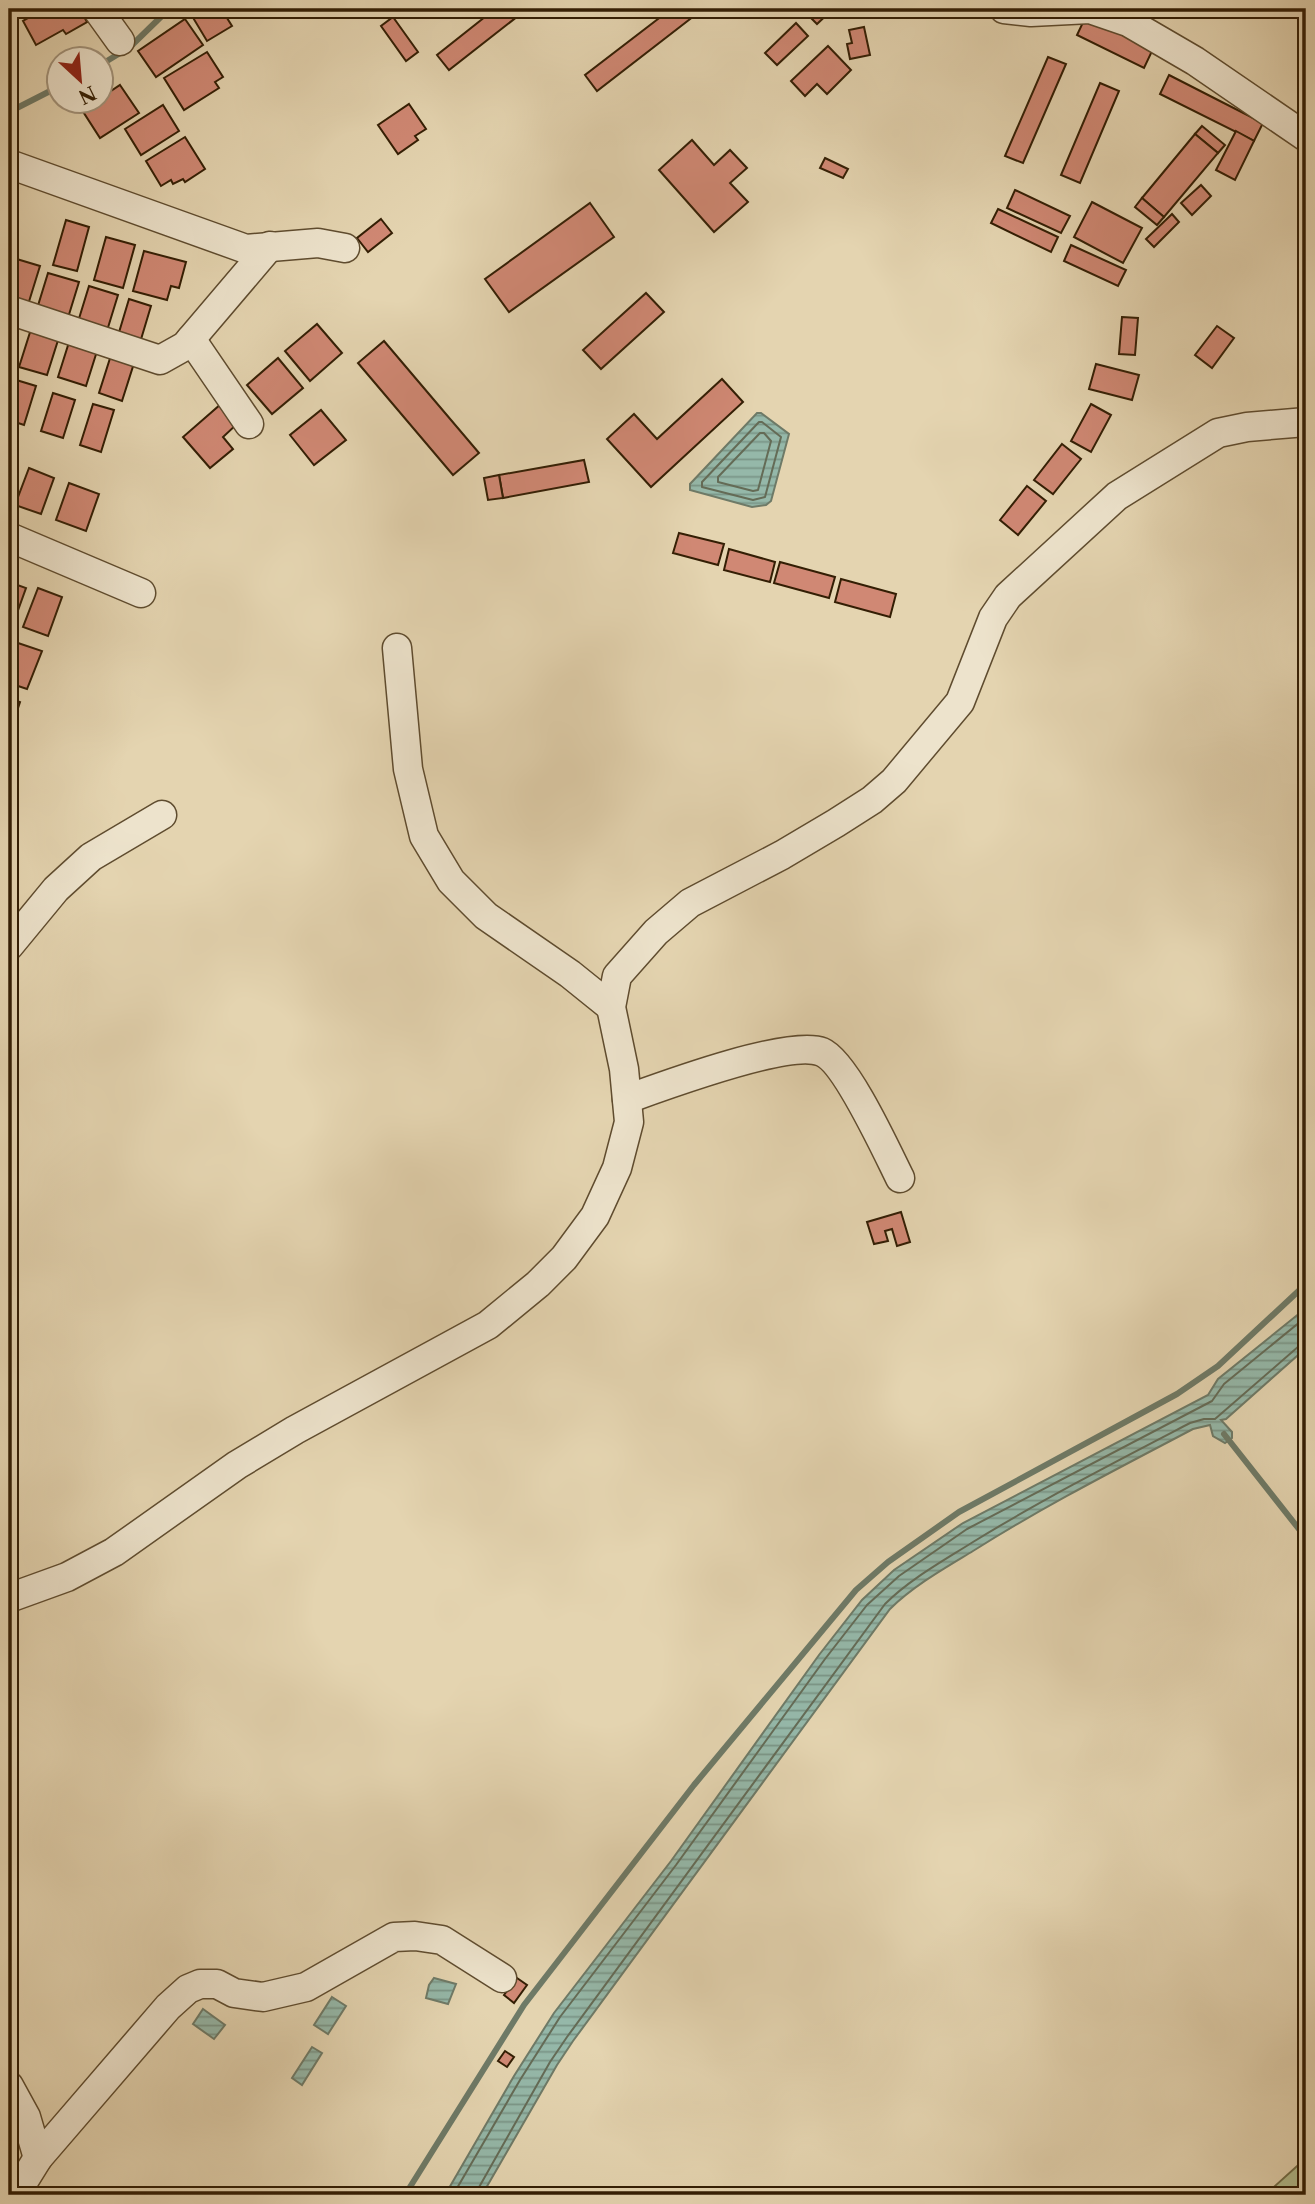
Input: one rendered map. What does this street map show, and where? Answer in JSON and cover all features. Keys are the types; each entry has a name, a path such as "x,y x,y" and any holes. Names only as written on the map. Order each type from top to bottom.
{"street":[{"path":"97,9 120,41"},
{"path":"1004,9 1031,12 1090,9 1129,23 1195,61 1306,137"},
{"path":"9,163 246,249 318,243 345,248"},
{"path":"9,310 160,360 191,340 270,246"},
{"path":"191,340 249,424"},
{"path":"9,1598 66,1577 114,1552 237,1465 295,1430 488,1325 538,1284 564,1258 595,1216 617,1168 629,1122 624,1069 611,1007 617,976 656,932 690,903 782,855 836,823 872,800 894,781 960,702 993,618 1008,596 1117,496 1218,433 1247,427 1306,422"},
{"path":"9,537 141,593"},
{"path":"397,648 408,769 424,836 451,881 486,916 570,974 611,1007"},
{"path":"9,946 56,889 91,857 162,815"},
{"path":"627,1099 703,1072 796,1049 822,1052 842,1068 900,1178"},
{"path":"15,2195 38,2158 168,2007 188,1989 200,1984 217,1984 234,1993 263,1997 306,1987 394,1937 415,1936 442,1940 502,1978"},
{"path":"9,2086 26,2117 38,2158"}],"green space":[{"path":"1306,2158 1306,2195 1265,2195"}],"water":[{"path":"757,413 761,413 789,434 771,501 766,505 752,507 690,490 690,484"},
{"path":"1306,1308 1306,1348 1226,1419 1221,1420 1232,1432 1232,1438 1225,1443 1213,1436 1210,1425 1193,1429 1000,1534 930,1578 890,1609 573,2041 482,2195 445,2195 554,2013 671,1861 819,1655 862,1600 894,1570 963,1523 1208,1395 1218,1379"},
{"path":"434,1978 456,1984 448,2004 426,1998"},
{"path":"332,1997 346,2006 328,2034 314,2025"},
{"path":"203,2009 225,2025 214,2039 193,2024"},
{"path":"312,2047 322,2053 302,2085 292,2078"}],"building":[{"path":"44,9 80,9 87,22 66,34 63,30 36,45 23,21"},
{"path":"230,9 233,14 227,18 232,26 207,41 189,11"},
{"path":"495,9 527,9 449,70 437,55"},
{"path":"671,9 703,9 597,91 585,75"},
{"path":"802,9 833,9 817,24"},
{"path":"1086,16 1153,49 1144,68 1077,35"},
{"path":"393,17 418,52 406,61 381,26"},
{"path":"185,19 203,45 156,77 138,51"},
{"path":"796,23 808,36 777,65 765,53"},
{"path":"864,27 870,55 850,59 847,44 852,43 849,30"},
{"path":"828,46 851,70 827,94 817,84 805,96 791,81"},
{"path":"207,52 223,77 215,82 219,88 184,110 164,78"},
{"path":"1048,57 1066,64 1023,163 1005,156"},
{"path":"9,69 15,73 9,85"},
{"path":"1169,75 1263,123 1254,141 1160,94"},
{"path":"1100,83 1119,91 1080,183 1061,175"},
{"path":"120,85 139,113 100,138 86,116 116,116 116,88"},
{"path":"409,104 426,129 415,136 418,140 398,154 378,125"},
{"path":"163,105 179,131 141,155 125,129"},
{"path":"1202,126 1225,145 1218,153 1195,134"},
{"path":"1236,131 1254,141 1235,180 1216,170"},
{"path":"1195,134 1218,153 1164,217 1142,198"},
{"path":"185,137 205,169 185,182 183,179 173,184 171,180 161,186 146,161"},
{"path":"692,140 714,165 730,150 747,168 730,183 748,202 714,232 659,170"},
{"path":"825,158 848,169 843,178 820,168"},
{"path":"1201,185 1211,196 1192,215 1181,203"},
{"path":"1015,190 1070,216 1061,233 1007,208"},
{"path":"1142,198 1164,217 1157,225 1135,207"},
{"path":"1092,202 1142,228 1123,263 1074,237"},
{"path":"590,203 614,237 509,312 485,279"},
{"path":"9,206 15,208 9,229"},
{"path":"998,209 1058,237 1051,252 991,223"},
{"path":"1172,214 1179,222 1154,247 1146,239"},
{"path":"381,219 392,233 368,252 357,238"},
{"path":"66,220 89,227 77,271 53,265"},
{"path":"106,237 135,245 123,288 94,280"},
{"path":"1071,245 1126,270 1118,286 1064,261"},
{"path":"144,251 186,262 179,288 171,286 167,300 133,291"},
{"path":"10,257 40,266 27,308 9,302"},
{"path":"48,273 79,282 67,321 36,312"},
{"path":"89,286 118,295 106,334 77,325"},
{"path":"646,293 664,312 601,369 583,350"},
{"path":"129,299 151,306 139,346 117,339"},
{"path":"1122,317 1138,318 1135,355 1119,354"},
{"path":"9,321 15,323 9,343"},
{"path":"317,324 342,353 310,381 285,351"},
{"path":"32,326 60,334 47,375 19,367"},
{"path":"1217,326 1234,338 1212,368 1195,355"},
{"path":"70,339 98,348 86,386 58,377"},
{"path":"384,341 479,453 453,475 358,363"},
{"path":"112,352 135,360 122,401 99,393"},
{"path":"278,358 303,388 272,414 247,385"},
{"path":"1096,364 1139,375 1132,400 1089,389"},
{"path":"13,379 36,386 24,425 9,420 9,392"},
{"path":"722,379 743,402 651,487 607,439 634,414 657,439"},
{"path":"53,393 75,400 63,438 41,431"},
{"path":"93,404 114,410 101,452 80,445"},
{"path":"221,404 238,423 223,437 233,449 210,468 183,437"},
{"path":"1091,404 1111,415 1091,452 1071,441"},
{"path":"321,410 346,440 314,465 290,435"},
{"path":"1062,444 1081,459 1053,494 1034,480"},
{"path":"584,460 589,482 503,498 499,475"},
{"path":"29,468 54,478 41,514 15,505"},
{"path":"499,475 503,498 488,500 484,478"},
{"path":"69,483 99,494 86,531 56,520"},
{"path":"1027,486 1046,501 1018,535 1000,520"},
{"path":"679,533 724,544 718,565 673,553"},
{"path":"729,549 775,562 770,582 724,570"},
{"path":"780,562 835,577 829,598 774,583"},
{"path":"841,579 896,594 890,617 835,602"},
{"path":"9,582 26,588 12,627 9,626"},
{"path":"38,588 62,597 48,636 23,627"},
{"path":"18,643 42,651 27,689 9,683 9,667"},
{"path":"9,698 20,702 9,735"},
{"path":"901,1212 910,1242 897,1246 892,1229 885,1231 888,1241 874,1244 867,1222"},
{"path":"517,1978 527,1985 514,2003 504,1995"},
{"path":"505,2051 514,2057 507,2067 498,2061"}],"waterway":[{"path":"116,56 130,47 169,9"},
{"path":"9,112 46,93"},
{"path":"405,2195 524,2005 694,1785 856,1590 888,1562 959,1512 1177,1394 1218,1366 1306,1284"},
{"path":"1224,1434 1306,1538"}]}
